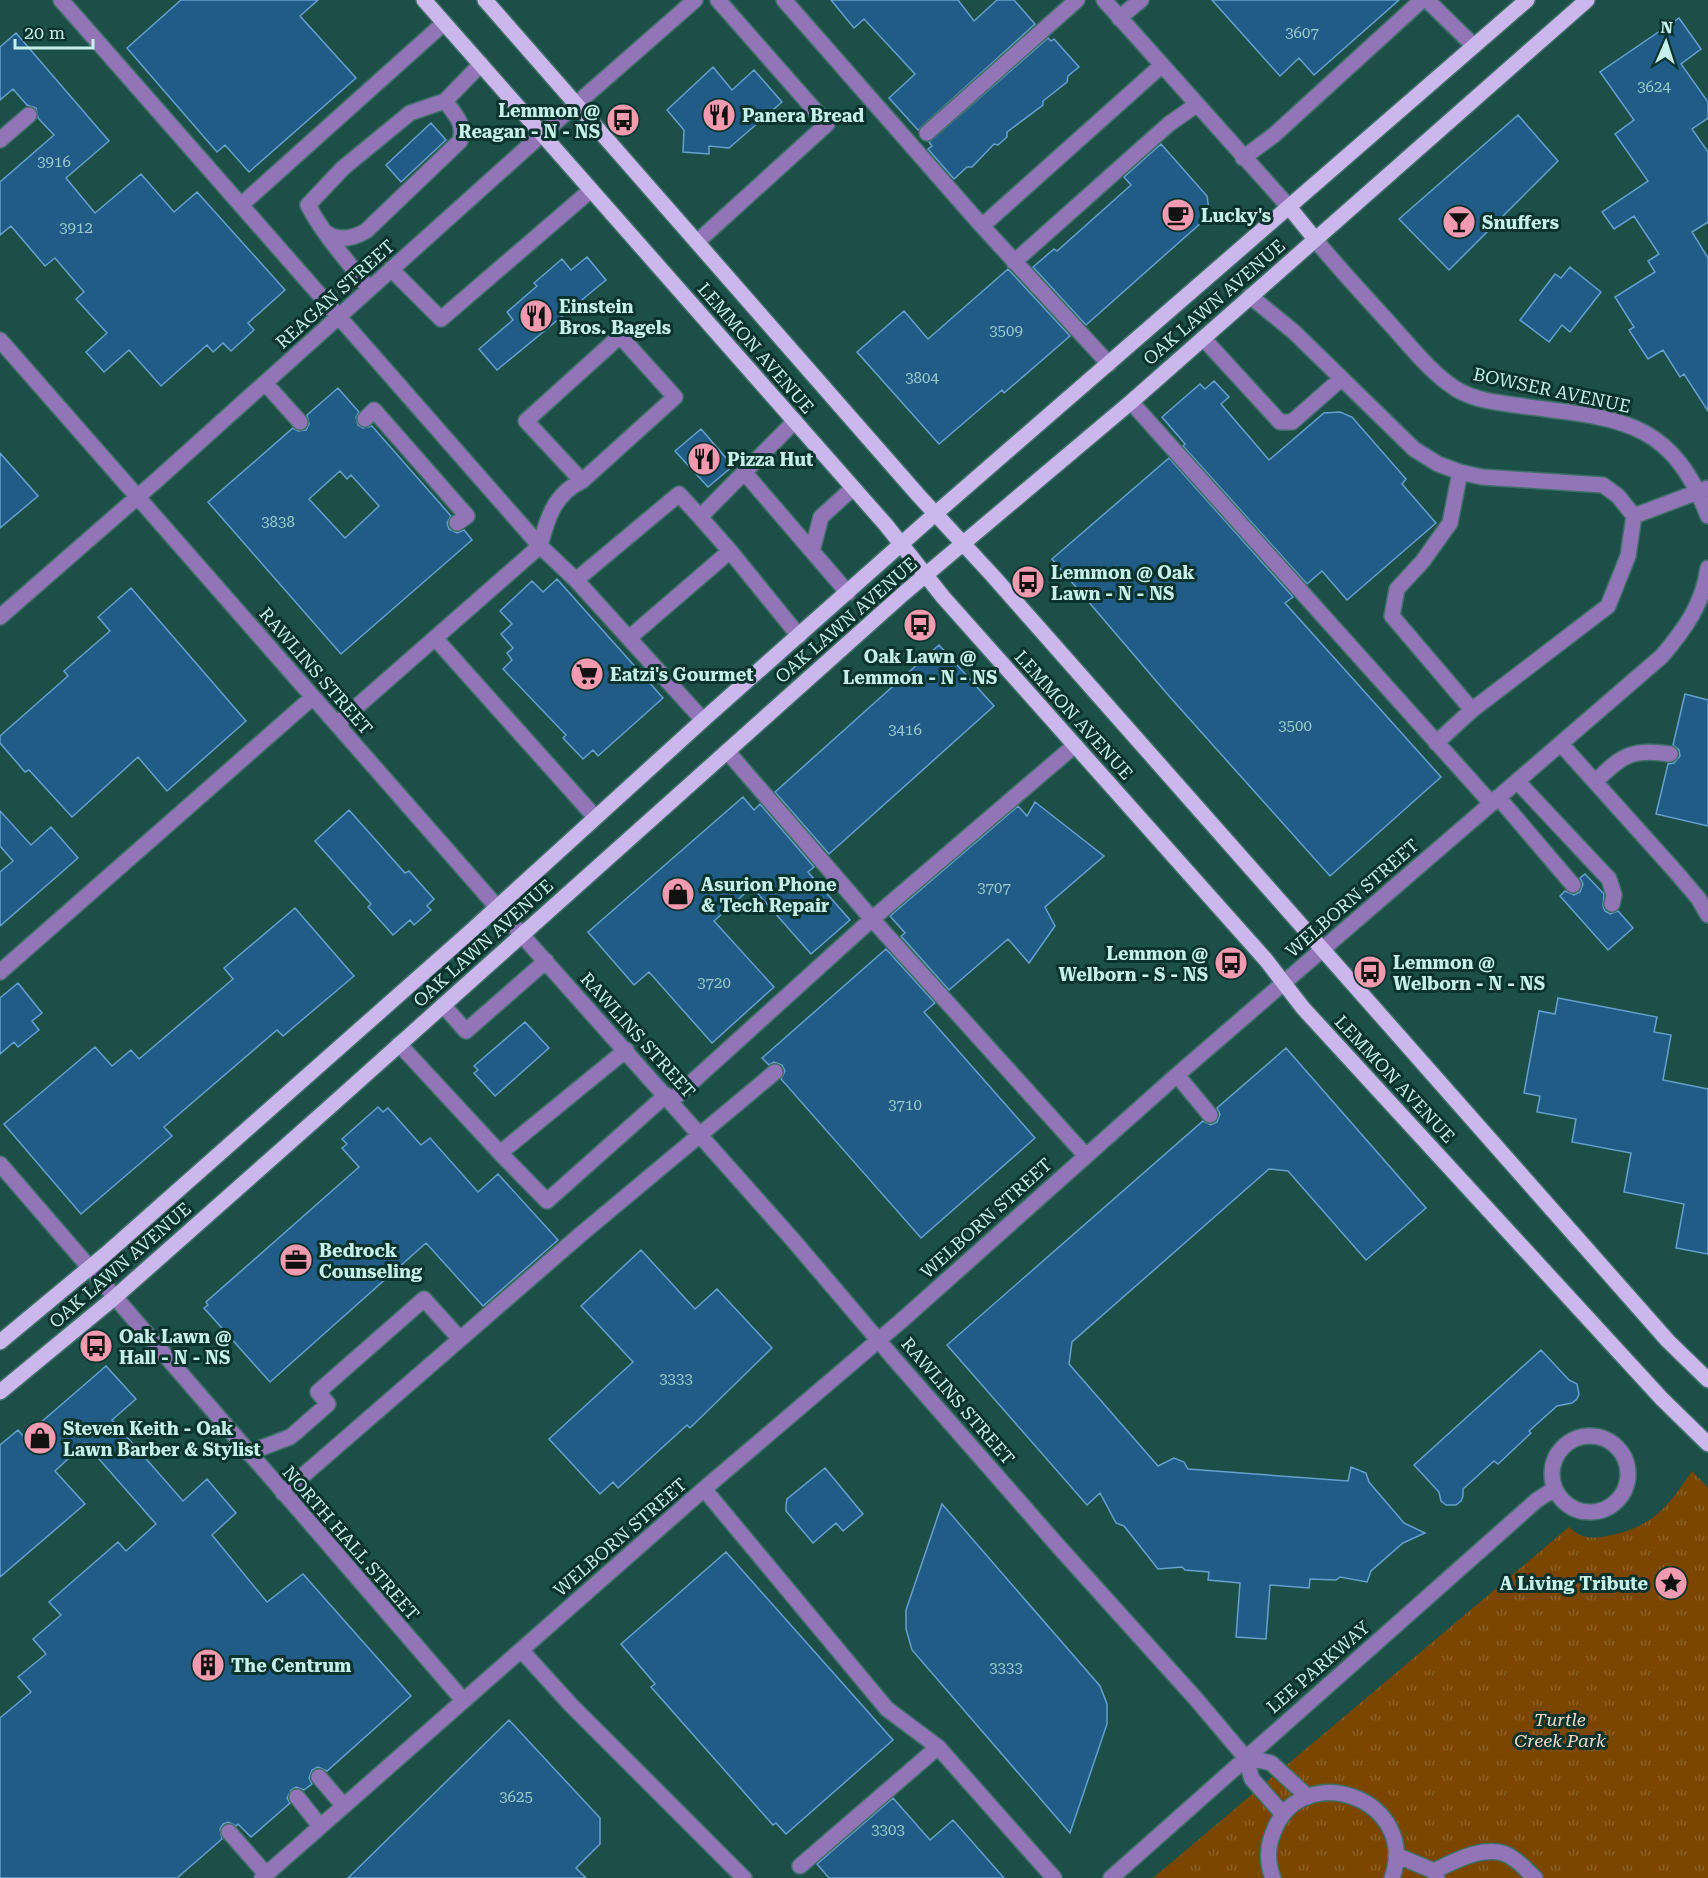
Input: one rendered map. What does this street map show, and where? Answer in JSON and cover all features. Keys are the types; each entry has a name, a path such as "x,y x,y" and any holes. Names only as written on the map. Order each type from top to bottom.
{"main road":[{"name":"LEMMON AVENUE","path":"424,0 902,544 951,606 1266,960 1303,1008 1655,1392 1708,1444"},
{"name":"LEMMON AVENUE","path":"485,0 962,545 993,576 1668,1341 1708,1380"},
{"name":"OAK LAWN AVENUE","path":"0,1342 91,1267 935,514 1527,0"},
{"name":"OAK LAWN AVENUE","path":"0,1392 114,1298 927,575 1131,402 1587,0"},
{"path":"1289,207 1316,239"}],"street":[{"path":"61,0 540,546 576,580 703,720"},
{"name":"REAGAN STREET","path":"0,617 542,134 696,0"},
{"path":"697,242 827,124 718,0"},
{"path":"784,0 1014,262 1109,364"},
{"path":"927,133 1077,0"},
{"path":"1104,0 1289,207"},
{"path":"1119,18 1141,0"},
{"path":"1243,158 1274,135 1422,0"},
{"path":"1427,0 1474,46"},
{"path":"241,205 444,23"},
{"path":"369,289 319,227 308,205 343,168 410,113 445,101 481,64"},
{"path":"982,226 1161,66"},
{"path":"319,227 327,234 347,239 366,231 460,141 463,130 459,119 445,101"},
{"path":"1014,262 1169,124 1196,105"},
{"path":"0,140 28,115"},
{"path":"391,269 441,319 591,190"},
{"name":"BOWSER AVENUE","path":"1316,239 1412,348 1440,377 1457,389 1489,401 1599,416 1624,422 1648,433 1667,448 1704,491"},
{"path":"1250,296 1294,332 1414,450 1437,464 1482,477 1603,485 1618,496 1634,516 1628,556 1608,606 1472,710 1436,743"},
{"path":"337,724 540,546 549,514 569,487 582,481 675,397 620,336 526,421 582,481"},
{"path":"1203,338 1280,422 1292,422 1341,379"},
{"name":"RAWLINS STREET","path":"0,340 1245,1757"},
{"path":"265,383 300,422"},
{"path":"1131,402 1436,743 1494,800 1572,885"},
{"path":"365,418 374,410 416,467 467,516 457,523"},
{"path":"700,517 795,421"},
{"path":"744,472 848,593"},
{"path":"1460,472 1449,523 1422,562 1397,589 1392,616 1472,710"},
{"path":"812,551 821,517 853,488"},
{"path":"1634,516 1704,491 1708,516"},
{"path":"576,580 679,494 730,551 799,636"},
{"path":"629,638 730,551"},
{"name":"WELBORN STREET","path":"264,1876 704,1489 878,1340 1177,1075 1662,656 1698,608 1708,568"},
{"path":"435,638 595,817"},
{"path":"0,972 313,697"},
{"path":"1561,744 1691,891 1708,915"},
{"path":"399,1044 547,1201 1074,746"},
{"path":"728,751 872,919 1086,1156"},
{"path":"1596,781 1615,761 1632,753 1652,751 1670,754"},
{"path":"1517,781 1609,879 1614,895 1612,904"},
{"path":"443,1005 466,1031 546,961"},
{"path":"500,1153 626,1050"},
{"path":"283,1493 460,1339 775,1072"},
{"path":"1177,1075 1210,1115"},
{"name":"NORTH HALL STREET","path":"0,1164 463,1700"},
{"path":"248,1453 295,1433 328,1404 318,1392 424,1299 460,1339"},
{"path":"1590,1435 1600,1436 1617,1446 1627,1463 1628,1475 1625,1488 1608,1508 1596,1512 1583,1512 1570,1507 1554,1490 1551,1475 1552,1463 1558,1452 1572,1440 1590,1435"},
{"path":"704,1489 887,1709 938,1747 1054,1878"},
{"name":"LEE PARKWAY","path":"1111,1878 1537,1500 1554,1490"},
{"path":"521,1650 571,1705 744,1878"},
{"path":"800,1866 938,1747"},
{"path":"1245,1757 1271,1763 1308,1797"},
{"path":"1245,1757 1252,1779 1283,1814"},
{"path":"319,1778 343,1805"},
{"path":"1273,1878 1268,1857 1269,1842 1283,1814 1294,1804 1323,1792 1339,1792 1354,1796 1368,1803 1380,1813 1389,1826 1394,1840 1396,1855 1392,1878"},
{"path":"297,1797 320,1826"},
{"path":"230,1832 264,1876"},
{"path":"1396,1855 1436,1874 1470,1856 1502,1852 1514,1858 1535,1878"}],"green space":[{"name":"Turtle Creek Park","path":"1692,1471 1708,1488 1708,1878 1153,1878 1569,1527 1579,1534 1594,1538 1639,1526 1650,1520 1668,1504"}],"building":[{"path":"181,0 318,0 300,16 356,78 249,172 225,145 217,152 127,48"},
{"path":"831,0 958,0 974,21 997,0 1014,0 1035,24 918,130 889,98 915,74 864,19 854,28"},
{"path":"1212,0 1399,0 1314,75 1299,58 1280,76"},
{"path":"1679,18 1701,49 1681,64 1708,102 1708,118 1692,129 1708,152 1708,222 1692,232 1708,258 1708,411 1684,374 1680,377 1663,350 1648,359 1629,330 1634,327 1615,297 1655,272 1648,261 1659,254 1634,216 1614,229 1602,212 1648,181 1615,134 1634,120 1600,72"},
{"path":"16,33 109,141 66,178 95,213 141,174 174,212 197,192 285,290 248,323 254,330 231,351 223,343 213,352 207,345 161,386 129,350 104,372 86,352 107,333 76,299 84,292 55,258 45,266 11,226 0,235 0,182 54,135 38,118 36,108 27,105 13,89 0,100 0,47"},
{"path":"1048,38 1051,41 1054,39 1079,67 1068,76 1067,82 1043,101 1043,105 1007,132 1007,137 998,145 994,144 972,167 967,167 954,179 928,149 932,146 929,142"},
{"name":"Panera Bread","path":"713,67 732,90 754,70 782,102 729,148 709,146 709,154 683,152 684,130 667,110"},
{"path":"1518,115 1558,161 1449,270 1399,219"},
{"path":"431,123 446,140 401,182 386,165"},
{"path":"1161,144 1207,196 1209,210 1202,222 1086,325 1033,267 1054,249 1057,251 1131,185 1124,177"},
{"name":"Einstein Bros. Bagels","path":"587,257 606,280 497,370 479,349 513,320 507,312 537,286 534,283 562,259 571,270"},
{"path":"1570,267 1601,292 1570,332 1562,325 1549,342 1520,320 1555,274 1561,278"},
{"path":"1008,269 1070,336 1004,393 1002,390 939,444 857,352 904,311 928,339"},
{"path":"1214,381 1229,397 1221,404 1269,460 1324,413 1340,412 1352,417 1406,479 1402,484 1436,523 1347,600 1322,571 1307,584 1183,446 1185,444 1162,417 1200,384 1205,389"},
{"path":"338,388 359,412 356,417 358,425 363,428 372,426 451,516 447,523 449,529 457,533 464,530 472,540 341,654 208,502 293,428 298,431 306,430 309,424 307,415","holes":["340,471 347,479 351,475 379,506 345,538 309,499"]},
{"name":"Pizza Hut","path":"701,429 733,466 708,487 675,451"},
{"path":"0,453 38,496 0,528"},
{"path":"1169,458 1293,597 1285,603 1441,777 1330,876 1169,696 1052,559"},
{"path":"557,579 663,698 598,756 593,750 583,759 563,738 566,735 503,669 512,660 507,653 513,648 501,634 512,624 500,611 532,581 543,592"},
{"path":"131,588 246,721 167,791 138,757 72,817 29,770 25,772 0,743 0,736 68,676 64,671 110,631 98,617"},
{"path":"939,645 994,706 829,854 775,792"},
{"path":"1685,694 1708,700 1708,826 1656,814 1668,764 1674,763 1680,756 1679,750 1673,745"},
{"path":"743,797 754,810 760,804 814,867 808,872 850,920 811,954 752,887 714,921 774,987 712,1043 649,972 634,985 588,932"},
{"path":"1035,802 1104,856 1045,907 1055,926 1029,963 1008,939 949,990 901,936 905,933 890,916 1018,806 1027,816"},
{"path":"349,810 405,873 409,871 434,899 427,906 431,910 414,925 410,920 393,935 368,907 371,904 315,841"},
{"path":"0,811 31,845 51,827 78,858 0,926 0,872 13,861 0,846"},
{"path":"1585,874 1604,894 1605,911 1610,914 1618,911 1633,928 1608,950 1560,896 1565,891 1574,895 1580,892 1583,884 1580,878"},
{"path":"295,908 354,976 283,1036 277,1030 164,1127 172,1136 81,1214 4,1124 95,1047 112,1066 131,1050 139,1059 233,979 224,968"},
{"path":"886,949 935,1003 924,1012 1035,1138 921,1238 781,1079 785,1071 782,1065 774,1062 769,1065 762,1058"},
{"path":"18,983 42,1013 32,1021 39,1030 18,1047 14,1042 0,1054 0,998"},
{"path":"1558,998 1657,1017 1654,1032 1671,1035 1663,1080 1708,1089 1708,1254 1676,1248 1684,1204 1624,1192 1631,1153 1572,1142 1576,1119 1537,1112 1540,1096 1524,1093 1539,1011 1555,1014"},
{"path":"525,1022 549,1048 495,1096 474,1073 478,1070 474,1066"},
{"path":"1286,1048 1426,1208 1366,1260 1288,1171 1269,1169 1072,1342 1069,1364 1158,1466 1174,1458 1184,1462 1188,1469 1348,1481 1351,1467 1366,1473 1369,1482 1404,1523 1425,1533 1403,1543 1371,1571 1367,1582 1340,1577 1336,1580 1310,1579 1309,1588 1270,1585 1266,1639 1236,1637 1240,1583 1208,1580 1209,1572 1185,1570 1182,1567 1158,1569 1124,1526 1116,1523 1100,1493 1087,1505 947,1345 1203,1121 1211,1125 1217,1122 1220,1114 1217,1108"},
{"path":"378,1107 383,1112 388,1108 421,1145 430,1138 478,1192 498,1174 558,1240 483,1306 426,1243 270,1382 204,1308 208,1305 206,1302 359,1167 342,1148 347,1144 342,1139"},
{"path":"641,1250 695,1309 717,1289 772,1348 690,1428 687,1425 618,1488 613,1482 600,1494 549,1439 633,1362 581,1306"},
{"path":"1541,1350 1569,1380 1577,1384 1579,1394 1577,1399 1572,1403 1557,1406 1529,1431 1531,1433 1498,1464 1494,1461 1463,1489 1461,1501 1456,1505 1446,1505 1441,1501 1439,1492 1414,1465"},
{"name":"The Centrum","path":"106,1366 136,1399 112,1420 183,1501 207,1479 236,1513 212,1535 267,1602 303,1574 411,1696 327,1771 318,1767 312,1770 309,1778 312,1784 304,1790 296,1787 291,1790 287,1798 290,1803 251,1837 238,1824 236,1826 228,1822 223,1824 220,1829 222,1839 177,1878 0,1878 0,1718 31,1692 18,1677 46,1654 33,1639 61,1615 49,1602 118,1542 126,1551 156,1524 85,1443 55,1471 85,1504 0,1577 0,1445 18,1430 24,1437"},
{"path":"825,1468 863,1514 843,1531 836,1523 813,1543 786,1511 786,1505 787,1499"},
{"path":"942,1504 1100,1686 1107,1704 1107,1724 1070,1833 912,1650 906,1629 906,1610"},
{"path":"726,1552 893,1740 786,1834 776,1823 773,1825 651,1687 655,1684 621,1644"},
{"path":"509,1720 600,1818 600,1844 576,1868 586,1878 348,1878"},
{"path":"893,1798 930,1840 953,1820 1004,1878 829,1878 817,1864"}],"place":[{"name":"Panera Bread","path":"719,115"},
{"name":"Lemmon @ Reagan - N - NS","path":"623,120"},
{"name":"Lucky's","path":"1178,215"},
{"name":"Snuffers","path":"1459,222"},
{"name":"Einstein Bros. Bagels","path":"536,316"},
{"name":"Pizza Hut","path":"704,459"},
{"name":"Lemmon @ Oak Lawn - N - NS","path":"1028,582"},
{"name":"Oak Lawn @ Lemmon - N - NS","path":"920,625"},
{"name":"Eatzi's Gourmet","path":"587,674"},
{"name":"Asurion Phone & Tech Repair","path":"678,894"},
{"name":"Lemmon @ Welborn - S - NS","path":"1231,963"},
{"name":"Lemmon @ Welborn - N - NS","path":"1370,972"},
{"name":"Bedrock Counseling","path":"296,1260"},
{"name":"Oak Lawn @ Hall - N - NS","path":"96,1346"},
{"name":"Steven Keith - Oak Lawn Barber & Stylist","path":"40,1438"},
{"name":"A Living Tribute","path":"1671,1583"},
{"name":"The Centrum","path":"208,1665"}]}
